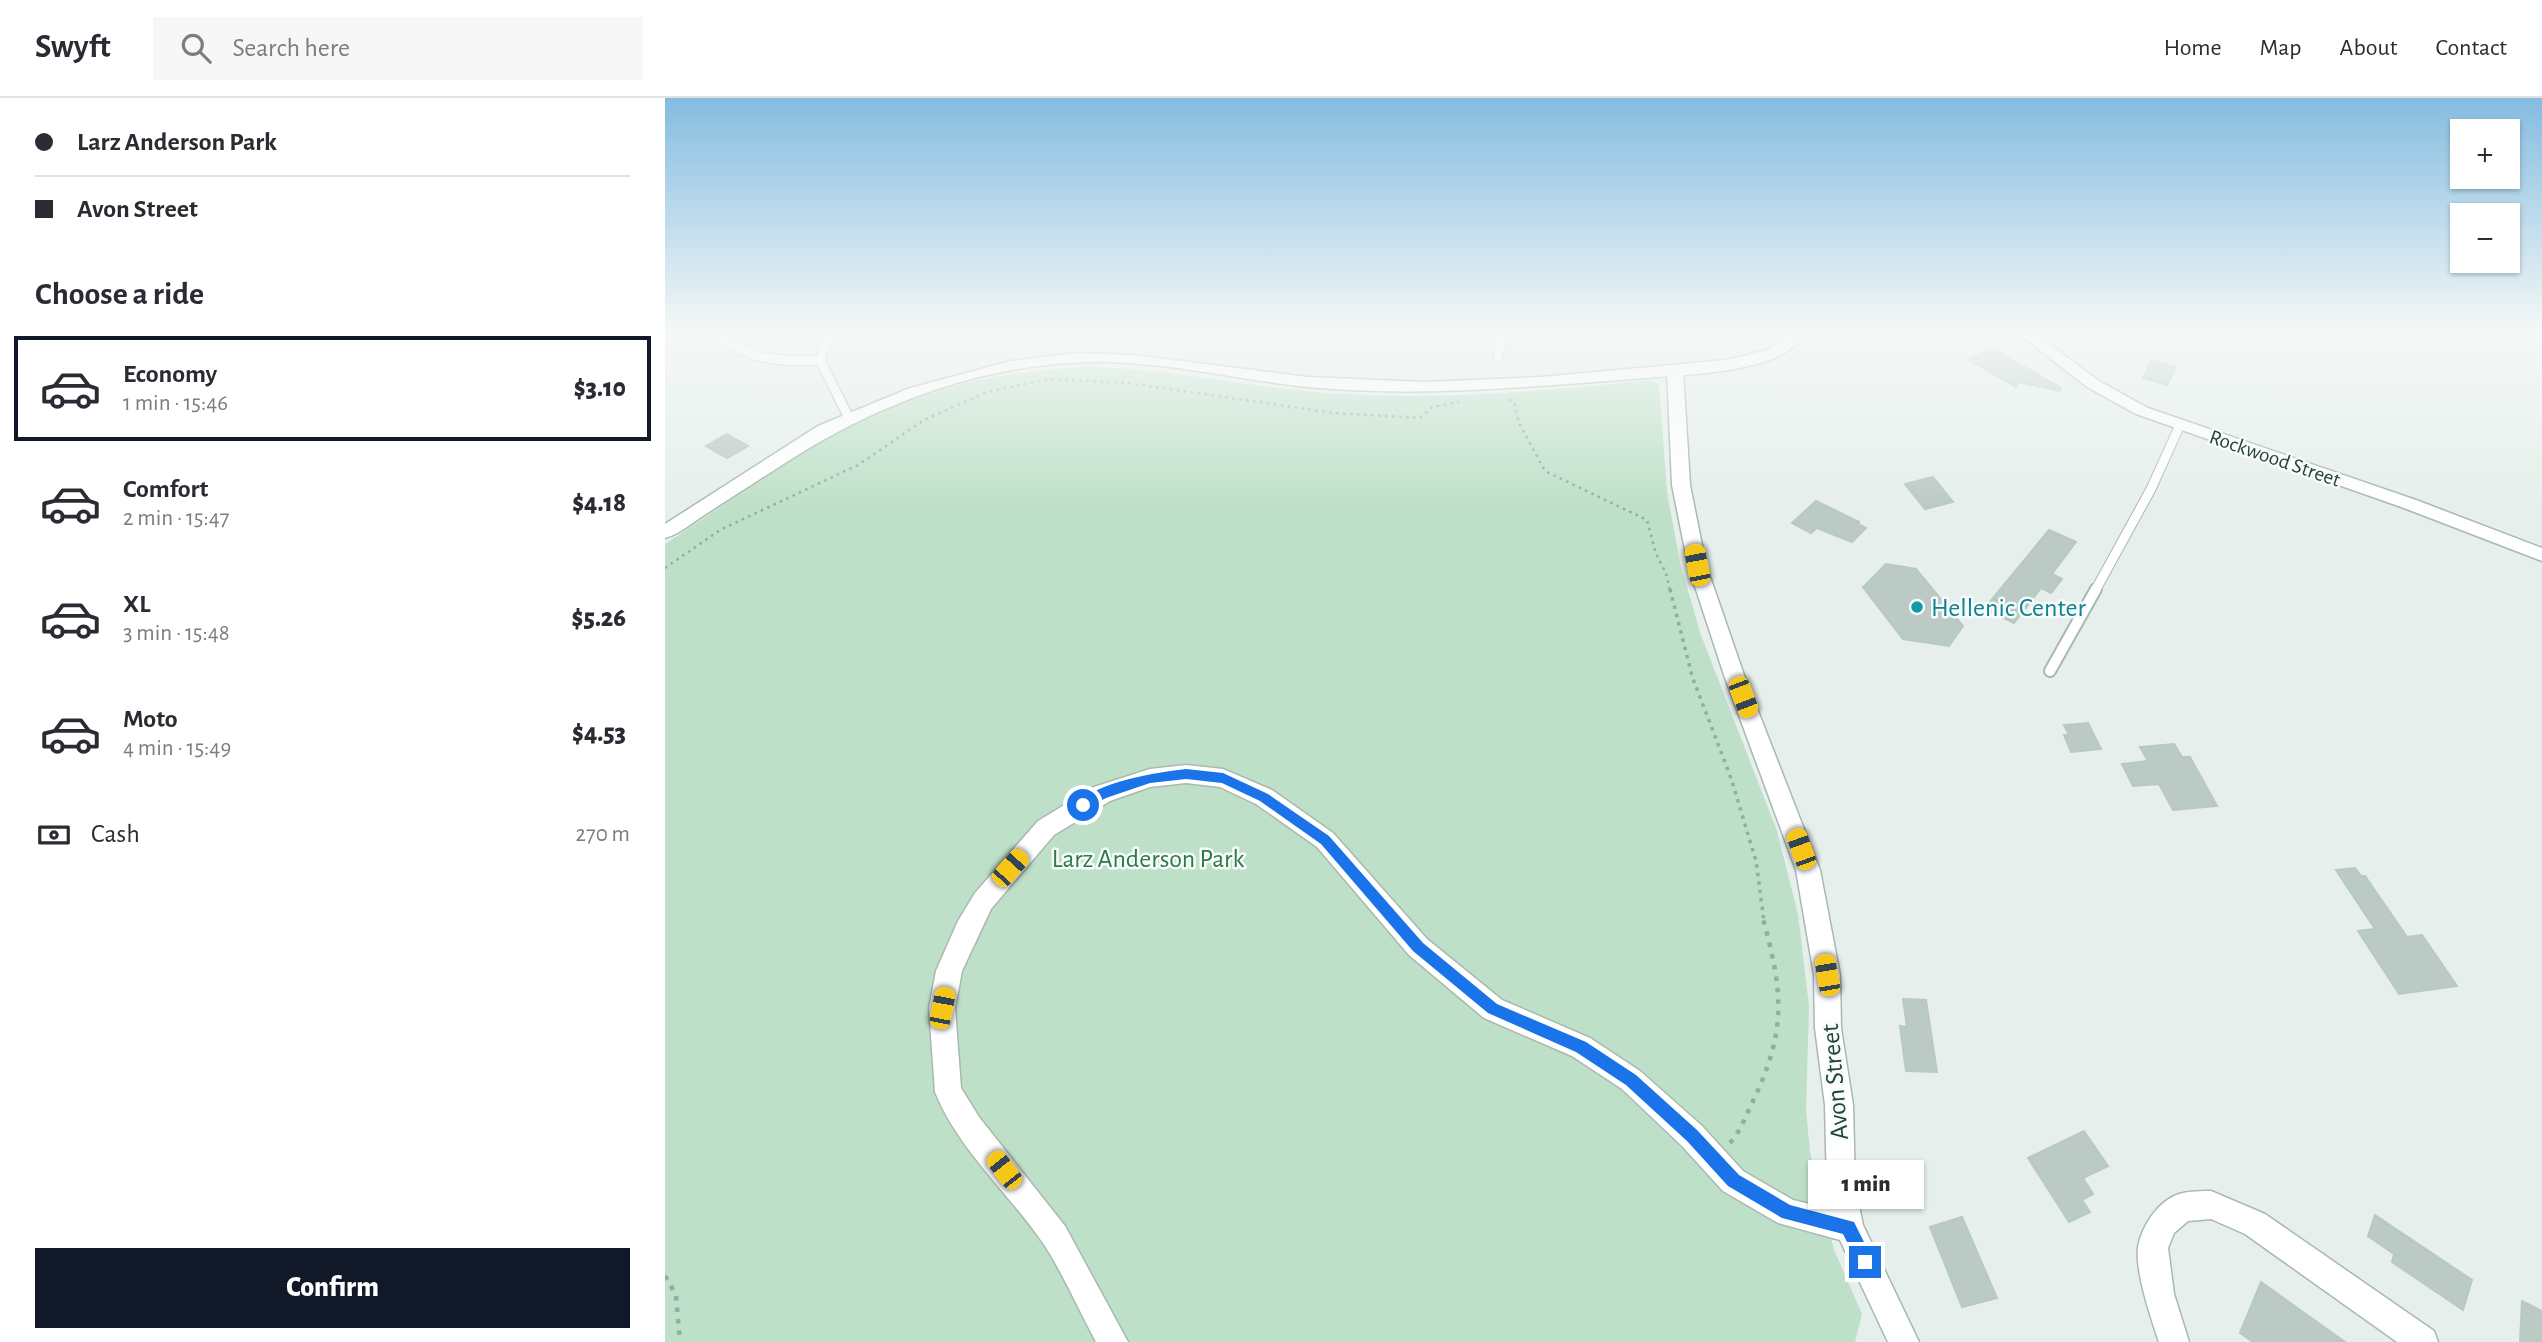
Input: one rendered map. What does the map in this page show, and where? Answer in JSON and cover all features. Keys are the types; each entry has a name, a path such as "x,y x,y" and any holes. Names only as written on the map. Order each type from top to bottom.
{"street":[{"path":"665,532 824,430 916,390"},
{"name":"Avon Street","path":"1676,390 1681,485 1697,565 1734,675 1808,870 1827,975 1828,1028 1839,1105 1841,1187 1849,1228 1905,1342"},
{"name":"Rockwood Street","path":"2102,390 2118,401 2180,425 2410,504 2542,555"},
{"path":"1112,1342 1055,1236 969,1127 948,1092 942,1008 949,971 967,929 983,901 1046,828 1102,794 1150,778 1186,774 1223,778 1264,797 1325,840 1418,947 1458,983 1473,990 1493,1009 1581,1047 1631,1080 1692,1136 1734,1181 1788,1213 1849,1228"},
{"path":"2174,1342 2159,1294 2153,1248 2163,1223 2182,1207 2211,1205 2255,1224 2423,1342"}],"lane":[{"path":"835,390 849,418"},
{"path":"2050,670 2151,488 2180,425"}],"path":[{"path":"665,568 720,530 858,465 924,420 996,390"},
{"path":"1175,390 1386,418 1420,418 1432,407 1463,402"},
{"path":"1498,399 1514,402 1519,423 1545,471 1647,520 1656,554 1666,573 1692,676 1731,778 1756,861 1762,914 1776,967 1780,1012 1772,1053 1757,1093 1737,1135 1715,1161"},
{"path":"665,1276 676,1295 680,1342"}],"green space":[{"name":"Larz Anderson Park","path":"941,390 1294,390 1423,396 1542,390 1659,390 1667,492 1680,563 1701,635 1777,831 1798,914 1809,1006 1806,1110 1810,1152 1834,1250 1862,1314 1855,1342 665,1342 665,544 835,434 887,408"}],"building":[{"path":"727,434 748,446 727,458 706,446"},
{"path":"1933,477 1953,502 1925,509 1905,484"},
{"path":"1816,501 1866,528 1852,542 1817,528 1811,533 1792,523"},
{"path":"2049,530 2076,542 2052,574 2062,579 2051,593 2041,588 2014,623 1984,609"},
{"name":"Hellenic Center","path":"1886,564 1916,569 1963,626 1949,646 1903,639 1863,587"},
{"path":"2088,723 2101,749 2071,752 2064,735 2069,735 2064,725"},
{"path":"2174,744 2182,757 2190,757 2217,806 2173,810 2159,784 2133,786 2122,764 2148,761 2140,747"},
{"path":"2355,868 2361,876 2365,876 2407,937 2422,935 2457,986 2399,994 2358,931 2375,929 2336,870"},
{"path":"1903,999 1926,1000 1937,1072 1906,1071 1900,1026 1907,1027"},
{"path":"2084,1131 2108,1166 2083,1178 2093,1194 2082,1200 2090,1212 2069,1222 2028,1158"},
{"path":"2375,1215 2472,1280 2463,1310 2392,1262 2394,1254 2368,1236"},
{"path":"1962,1217 1997,1298 1962,1307 1930,1227"},
{"path":"2261,1282 2345,1342 2253,1342 2240,1333"},
{"path":"2522,1301 2542,1311 2542,1342 2520,1342"}],"place":[{"name":"Hellenic Center","path":"1917,607"}],"route":[{"path":"1083,805 1102,794 1150,778 1186,774 1223,778 1264,797 1325,840 1418,947 1458,983 1473,990 1493,1009 1540,1027 1581,1047 1631,1080 1692,1136 1734,1181 1788,1213 1849,1228 1865,1262"}]}
